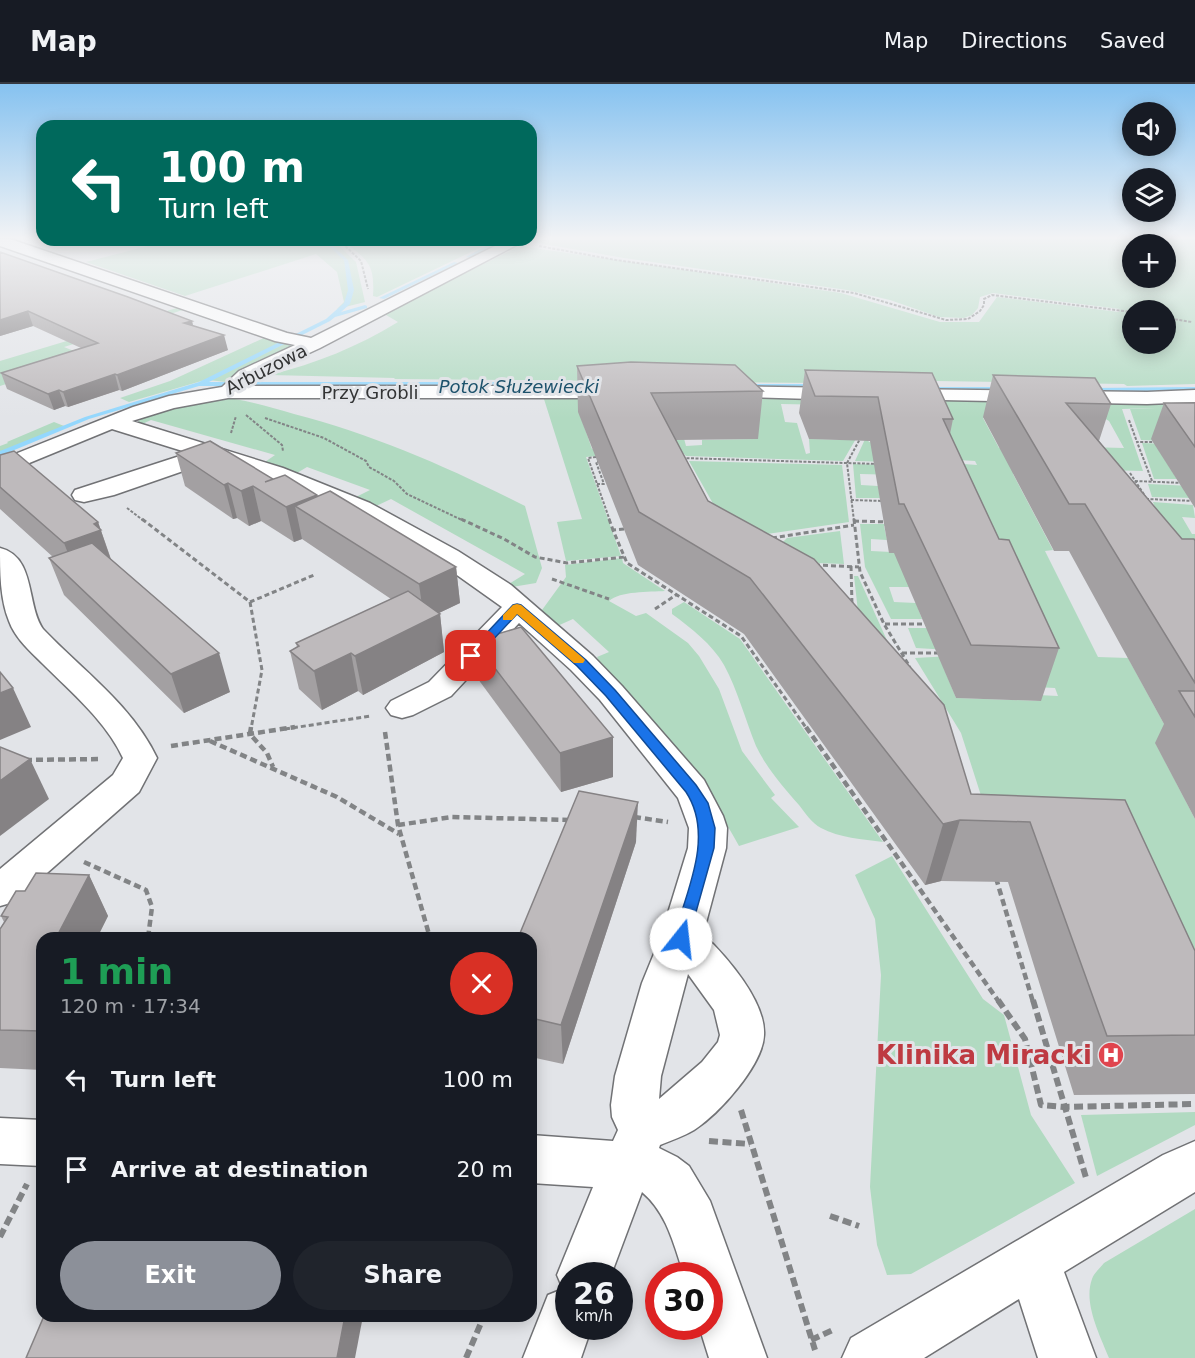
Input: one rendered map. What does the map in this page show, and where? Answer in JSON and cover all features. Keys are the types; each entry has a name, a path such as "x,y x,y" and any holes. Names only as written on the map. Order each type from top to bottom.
{"street":[{"path":"169,298 309,344"},
{"name":"Arbuzowa","path":"0,468 112,422 188,397 233,386 309,344 400,298"},
{"name":"Przy Grobli","path":"233,386 642,392"},
{"path":"699,392 1147,398 1195,396"},
{"path":"112,422 221,444 275,473 385,521 480,577 501,591 517,608 582,663 611,693 691,789 700,803 708,828 707,848 681,939 663,983 638,1076 635,1147 589,1262"},
{"path":"95,493 221,444"},
{"path":"0,556 15,577 19,612 30,633 121,726 139,755 127,783 53,849 0,891"},
{"path":"392,711 440,688 517,608"},
{"path":"537,1158 635,1147 680,1112 725,1069 741,1045 742,1023 737,1011 707,965 681,939"},
{"path":"635,1147 645,1167 672,1184 692,1219 738,1358"},
{"path":"853,1343 1034,1262 1180,1172 1195,1166"},
{"path":"1034,1262 1067,1358"},
{"path":"552,1358 559,1340"}],"path":[{"path":"371,298 372,302 383,307"},
{"path":"872,298 945,320 968,319 980,311 985,298"},
{"path":"1020,298 1122,311"},
{"path":"1176,320 1192,322"},
{"path":"221,444 235,425 235,416 242,412 282,446 284,456 282,464 275,473"},
{"path":"263,417 324,438 366,461 369,466 394,481 407,494 504,539 535,557 567,563 625,557"},
{"path":"862,437 846,463 859,567 884,624 913,672"},
{"path":"1152,482 1137,442 1160,442"},
{"path":"596,457 588,458 627,563 741,636 935,908 1025,1040 1041,1105 1064,1107 1195,1104"},
{"path":"686,467 680,457 881,464"},
{"path":"597,484 604,484 596,462 610,461"},
{"path":"1130,473 1149,504 1138,503"},
{"path":"1135,481 1190,483"},
{"path":"95,493 250,603 262,670 250,734"},
{"path":"1146,499 1195,501"},
{"path":"851,500 891,501"},
{"path":"764,539 854,523 897,522"},
{"path":"614,530 624,529"},
{"path":"803,565 859,567"},
{"path":"850,566 853,610"},
{"path":"250,603 314,576"},
{"path":"552,579 609,599"},
{"path":"655,609 676,595"},
{"path":"884,624 940,623"},
{"path":"902,653 950,653"},
{"path":"21,760 139,755 208,740 392,711 398,825 428,932"},
{"path":"250,734 267,752 274,768"},
{"path":"208,740 337,796 400,835"},
{"path":"398,825 452,817 543,821 577,820"},
{"path":"632,817 708,828"},
{"path":"53,849 146,890 152,907 149,932"},
{"path":"992,866 1089,1190"},
{"path":"725,1069 741,1108 750,1144 815,1350"},
{"path":"697,1140 750,1144"},
{"path":"0,1237 24,1153"},
{"path":"830,1216 858,1226"},
{"path":"466,1358 481,1322"},
{"path":"811,1340 853,1343"}],"green space":[{"path":"343,298 364,298 365,302 337,309 344,302"},
{"path":"413,298 860,298 940,322 979,322 996,298 1119,312 1120,309 1036,298 1195,298 1195,384 1127,386 1124,384 936,381 931,384 394,379 270,375 320,360 367,339 398,322 386,315 388,311"},
{"path":"883,298 980,298 978,308 972,315 964,318 939,317"},
{"path":"180,307 186,309 64,347 89,357 0,386 0,361"},
{"path":"266,337 285,341 205,380 129,402 120,398 170,381"},
{"path":"288,342 296,345 297,348 229,378 226,382 208,380"},
{"path":"543,396 1195,399 1195,442 1141,440 1130,409 1155,408 1122,409 1143,471 1103,470 1142,497 1142,501 1093,498 1075,475 1013,474 1053,550 1045,551 1098,657 1128,658 1175,744 1156,744 1195,819 1195,969 1131,835 992,830 961,733 915,658 951,656 952,659 940,659 956,698 1041,701 1038,695 1058,696 1055,688 1035,687 1024,661 1043,661 1040,655 1022,655 1015,639 1034,640 1031,632 1021,631 1017,614 1004,614 1002,607 1019,607 1012,590 984,589 969,552 985,551 983,546 967,546 959,528 974,527 972,523 957,523 953,512 968,512 966,507 951,507 947,499 951,499 947,491 957,490 954,481 944,481 942,476 860,474 861,485 878,486 880,498 856,498 853,464 964,467 964,464 977,465 975,461 957,460 958,464 855,461 866,437 869,442 935,446 923,416 887,415 885,406 781,404 785,422 797,423 806,454 810,453 809,439 847,440 847,437 857,437 843,461 686,456 659,428 681,427 686,446 702,445 702,440 757,439 722,404 676,402 679,417 638,420 632,408 579,412 592,449 649,444 643,430 648,429 672,454 597,460 596,456 586,457 621,556 566,561 557,522 582,519","holes":["983,418 1067,421 1067,419 1104,420 1104,418 1109,421 1124,448 1085,447 1081,441 1062,440 1064,447 999,448"]},
{"path":"213,397 254,403 324,422 383,442 525,506 542,568 536,583 512,587 507,585 525,574 391,499 374,507 354,498 370,490 307,467 297,473 265,462 275,455 151,420 140,425 136,424 144,416"},
{"path":"54,422 64,426 0,453 0,446"},
{"path":"1142,443 1195,445 1163,457 1177,479 1154,479"},
{"path":"689,461 842,465 849,522 733,539"},
{"path":"1148,484 1191,486 1195,498 1152,497"},
{"path":"1153,502 1193,505 1195,518 1182,517 1192,534 1195,534 1195,560 1159,519"},
{"path":"860,524 898,524 884,526 887,540 871,539 871,551 931,554 909,587 889,587 894,602 916,603 922,619 891,619 865,567"},
{"path":"840,531 844,564 763,561 787,538"},
{"path":"622,558 623,563 665,591 620,595 609,601 636,616 646,613 688,643 699,656 719,689 742,751 775,795 771,798 799,827 739,846 709,796 675,749 599,661 597,657 609,652 573,619 555,627 542,610 566,577 565,565"},
{"path":"854,576 858,576 908,687 861,638"},
{"path":"684,602 740,639 883,842 851,838 818,826 775,777 756,746 733,685 719,657 701,637 672,614 672,609"},
{"path":"908,628 942,628 949,650 916,648"},
{"path":"892,856 983,999 1004,1015 1031,1115 1075,1183 911,1274 887,1275 877,1245 870,1187 881,975 875,919 855,875"},
{"path":"1195,1112 1195,1125 1097,1176 1081,1115"},
{"path":"1195,1209 1195,1358 1109,1358 1091,1308 1090,1288 1093,1277 1104,1263"}],"building":[{"path":"0,298 132,298 192,321 184,323 224,335 117,375 63,392 59,390 48,394 1,373 98,343 28,311 0,320"},
{"path":"631,362 735,365 763,391 651,393 708,501 814,559 944,705 971,794 1125,800 1195,951 1195,1035 1107,1036 1030,822 960,820 943,824 750,578 639,512 577,366"},
{"path":"805,370 932,373 953,419 943,419 999,539 1009,540 1059,648 971,645 904,504 899,504 878,397 815,396"},
{"path":"993,375 1095,378 1111,404 1066,403 1182,539 1194,539 1195,541 1195,683 1085,504 1069,504"},
{"path":"1164,403 1195,403 1195,447"},
{"path":"210,441 273,479 265,482 285,475 317,495 286,507 253,486 241,491 228,483 224,485 176,453"},
{"path":"14,451 98,522 94,524 101,530 64,543 0,487 0,455"},
{"path":"330,491 456,567 419,584 295,506"},
{"path":"92,543 219,653 171,674 49,558"},
{"path":"408,591 440,614 355,656 351,653 314,671 290,651 299,646 296,643"},
{"path":"521,627 613,737 560,753 474,641"},
{"path":"0,672 13,688 0,693"},
{"path":"1179,691 1195,691 1195,717"},
{"path":"0,747 30,759 0,781"},
{"path":"579,791 638,802 561,1025 537,1019 537,932 520,932"},
{"path":"36,873 89,875 59,932 36,932 36,1031 0,1030 0,929 8,917 1,916 16,891 25,891"},
{"path":"41,1322 344,1322 337,1358 26,1358"}],"waterway":[{"path":"202,383 328,320 347,304 349,298"},
{"path":"336,315 365,307"},
{"name":"Potok Służewiecki","path":"0,454 87,418 199,384 592,384"},
{"name":"Potok Służewiecki","path":"742,386 817,386"},
{"name":"Potok Służewiecki","path":"925,388 1003,389"},
{"name":"Potok Służewiecki","path":"1090,390 1195,389"}],"slow traffic":[{"path":"507,618 517,608 579,660"}],"place":[{"name":"Klinika Miracki","path":"1111,1055"}],"route":[{"path":"471,656 517,608 582,663 611,693 691,789 705,816 708,828 707,848 681,939"}]}
